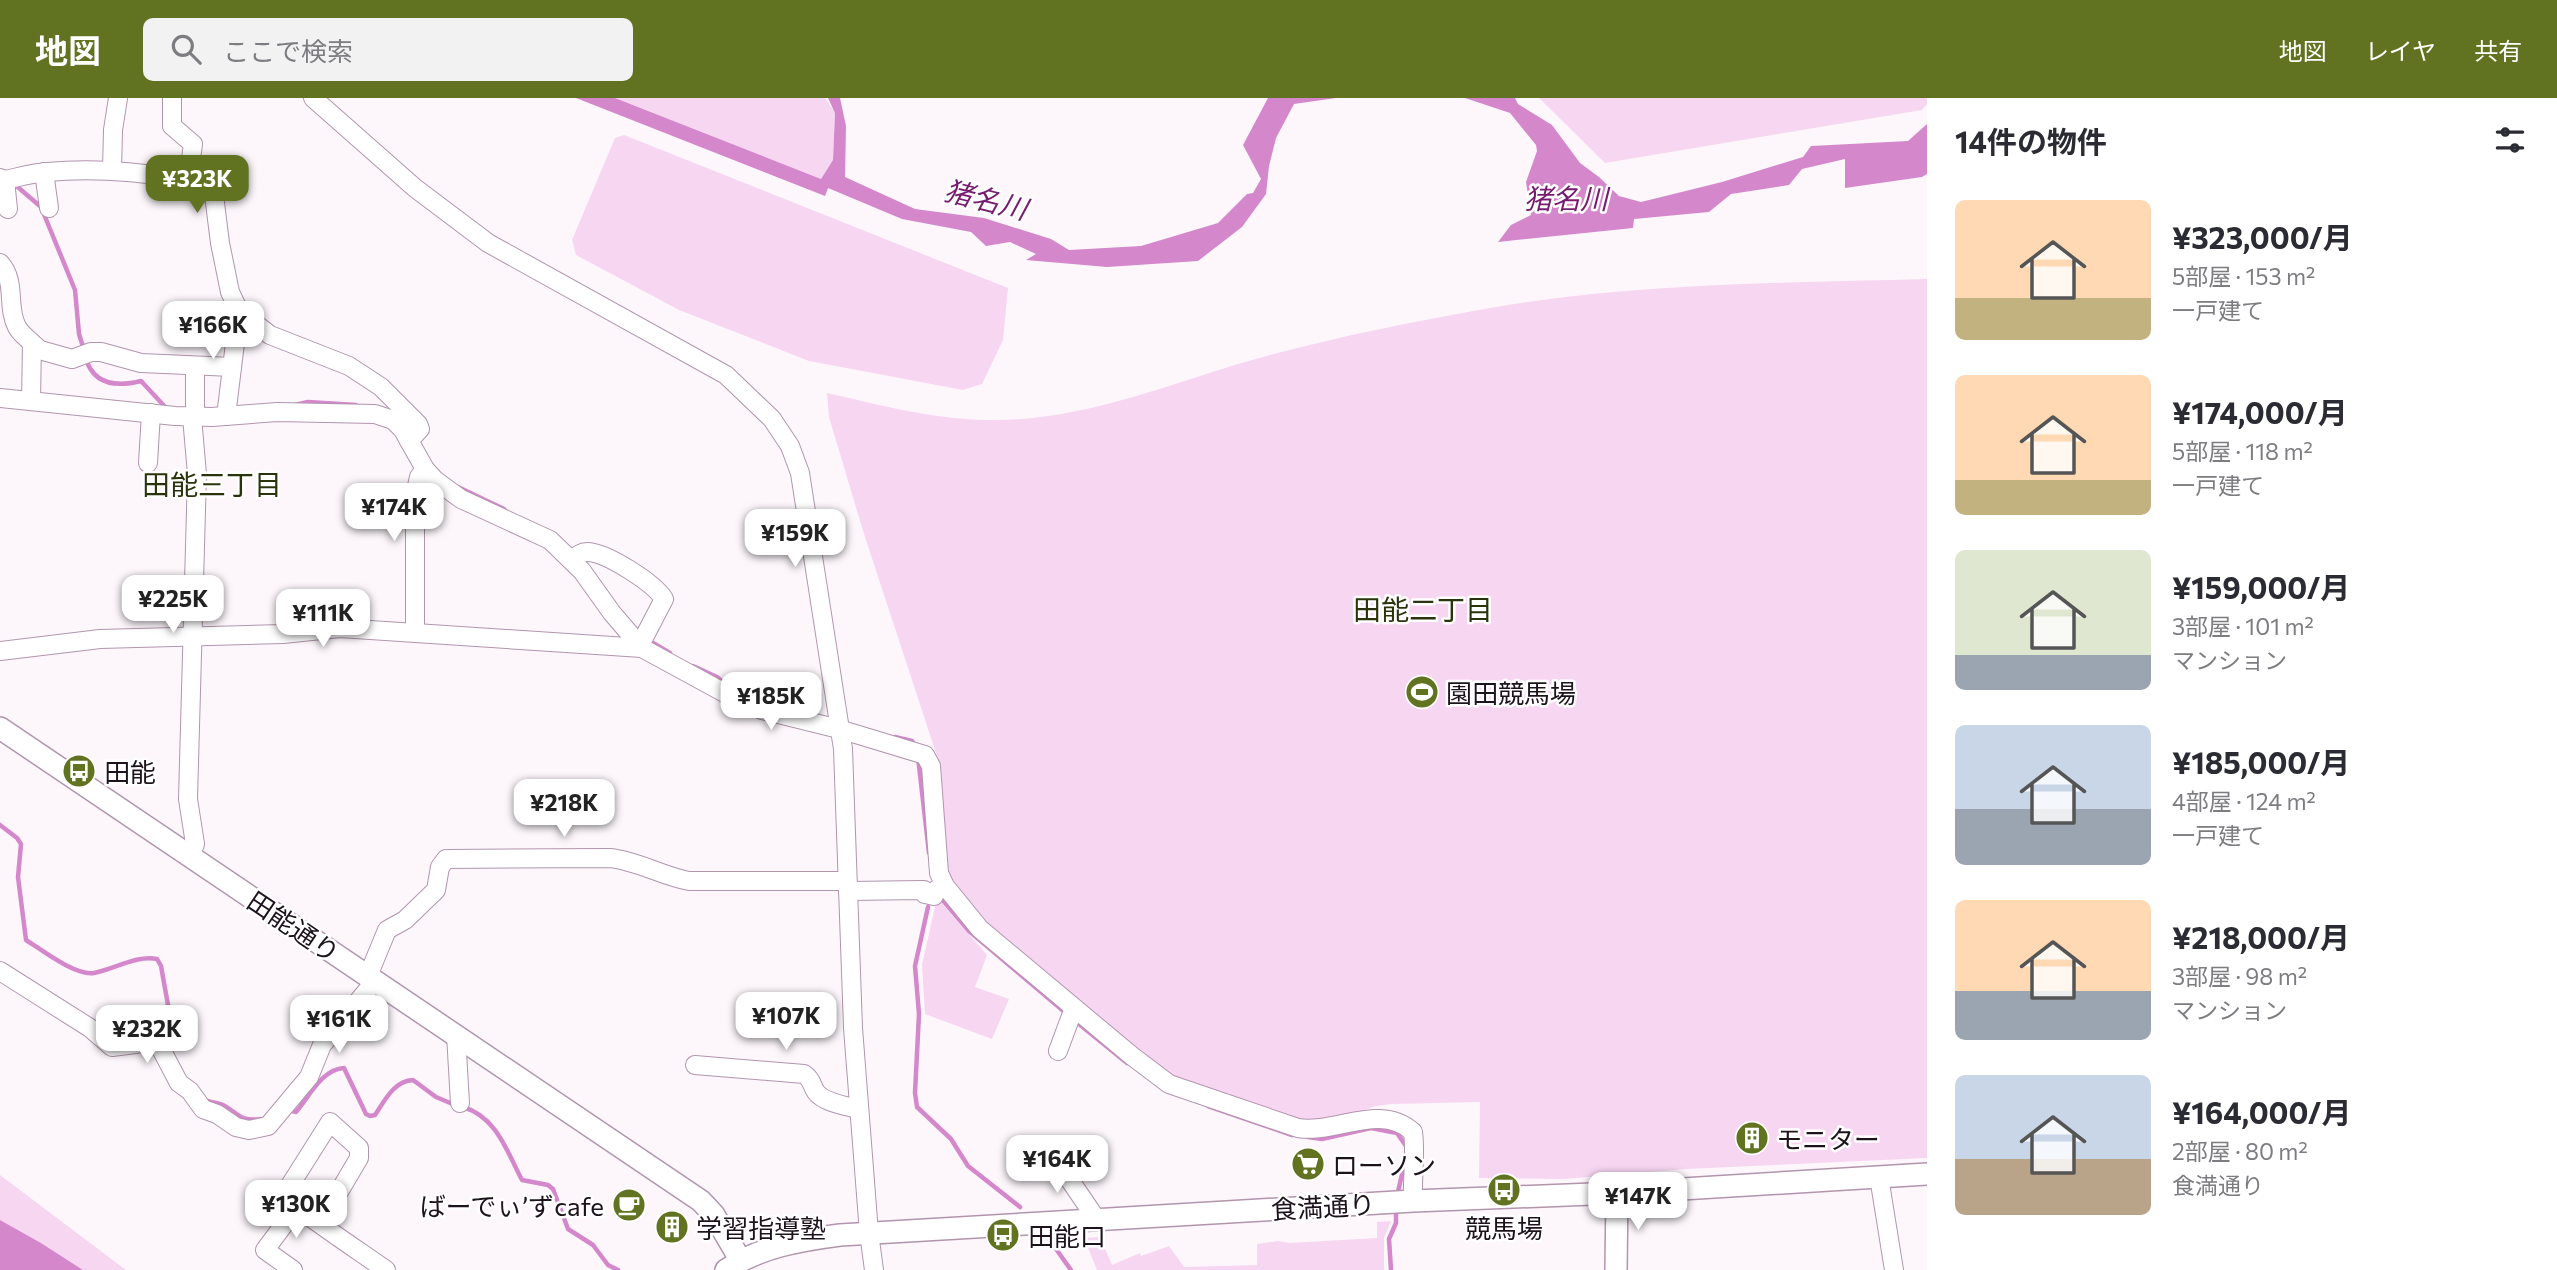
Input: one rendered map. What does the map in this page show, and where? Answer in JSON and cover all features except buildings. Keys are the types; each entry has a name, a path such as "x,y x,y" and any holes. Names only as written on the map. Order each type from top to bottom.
{"street":[{"path":"112,171 113,130 118,98"},
{"path":"172,98 170,123 193,144 188,181"},
{"path":"313,98 415,188 488,243 726,375 772,419 790,446 800,473 843,749 853,1028 874,1270"},
{"path":"8,209 2,179 44,172 112,171 214,187 220,243 230,292 239,311 270,335 349,366 381,387 418,424 420,429 409,440"},
{"path":"44,172 49,208"},
{"path":"0,263 11,284 12,313 18,328 40,350 72,359 91,352 101,352 141,363 232,367"},
{"path":"226,416 239,311"},
{"path":"31,401 32,344"},
{"path":"190,856 195,844 188,799 197,474 193,417 195,366"},
{"path":"0,398 193,417 277,412 375,414 393,420 403,430 425,469 435,480 461,499 550,540 572,560 641,646 752,706 925,755 931,766 939,873 945,887 980,929 1169,1084 1298,1128 1331,1128 1377,1118 1405,1124 1413,1132 1415,1145 1413,1201"},
{"path":"148,463 151,413"},
{"path":"415,631 415,495 419,477 425,469"},
{"path":"572,560 588,551 601,556 645,581 662,595 664,599 641,646"},
{"path":"0,651 100,639 283,634 340,628 641,646"},
{"name":"田能通り","path":"0,728 701,1201 714,1214 734,1266"},
{"path":"0,971 90,1028 111,1047 150,1042 160,1047 178,1083 190,1091 203,1109 217,1114 236,1127 249,1130 268,1126 309,1077 322,1045 371,978 387,930 405,920 436,890 440,867 446,859 610,858 629,860 674,878 689,881 924,890 925,894 934,896 937,890 945,887"},
{"path":"1058,1051 1073,1007"},
{"path":"456,1035 460,1103"},
{"path":"695,1065 804,1074 813,1082 816,1092 822,1097 859,1109"},
{"path":"320,1224 359,1158 359,1149 330,1122 287,1189 286,1199 320,1224 384,1269"},
{"path":"1048,1148 1097,1220"},
{"name":"食満通り","path":"734,1266 754,1255 792,1243 869,1233 1927,1174"},
{"path":"1879,1177 1894,1270 1901,1270"},
{"path":"1616,1270 1617,1193"},
{"path":"293,1270 265,1250 297,1207"}],"shaded area":[{"path":"615,98 825,98 835,112 833,160 821,179"},
{"path":"1539,98 1927,98 1927,104 1922,110 1605,163"},
{"path":"624,135 1008,288 1003,340 982,384 963,390 809,361 679,310 576,255 572,240 615,138"},
{"name":"園田競馬場","path":"1927,279 1927,1158 1687,1169 1564,1179 1479,1178 1480,1102 1392,1104 1376,1106 1330,1122 1311,1123 1216,1094 1164,1073 970,910 953,885 943,860 941,778 936,753 864,534 829,417 827,393 946,417 987,420 1051,416 1114,402 1269,355 1490,308 1598,293 1653,289"},
{"path":"937,898 987,955 975,987 1009,999 992,1039 925,1014 922,965"},
{"path":"0,1175 126,1270 83,1270 0,1220"},
{"path":"1391,1221 1384,1238 1384,1270 1097,1270 1084,1238 1100,1237 1112,1265 1140,1253 1141,1256 1169,1246 1184,1267 1257,1265 1257,1244 1377,1238 1377,1222"}],"water":[{"name":"猪名川","path":"576,98 615,98 821,179 833,160 835,113 828,98 840,98 846,126 845,177 915,209 984,218 1051,239 1069,250 1141,246 1218,223 1247,194 1253,193 1261,179 1243,145 1268,98 1336,98 1294,104 1276,138 1266,194 1242,227 1198,261 1107,267 1026,260 1036,254 1010,242 986,246 971,232 902,219 828,188 825,196"},
{"name":"猪名川","path":"1465,98 1515,98 1518,104 1552,125 1580,163 1619,196 1641,202 1722,182 1803,157 1811,146 1908,141 1927,124 1927,174 1922,177 1845,188 1845,159 1802,169 1789,185 1731,194 1709,212 1634,219 1633,228 1498,242 1511,225 1531,215 1526,182 1537,151 1536,145 1510,113"},
{"path":"0,1220 41,1243 83,1270 0,1270"}],"waterway":[{"path":"13,183 41,207 75,290 79,334 84,350"},
{"path":"86,359 95,374 108,382 123,384 141,381 168,410"},
{"path":"295,405 308,402 356,405"},
{"path":"458,487 504,509"},
{"path":"648,640 670,653"},
{"path":"693,666 717,677 727,686"},
{"path":"895,737 912,741 915,746"},
{"path":"918,757 929,853"},
{"path":"0,825 21,844 18,877 26,940 59,961 86,973 141,959 157,959 161,966 168,1005 169,1048"},
{"path":"940,897 969,931 1067,1014"},
{"path":"928,907 915,966 919,1014 915,1093 917,1107 951,1139 968,1166 1020,1207"},
{"path":"1074,1020 1127,1063"},
{"path":"289,1110 296,1112 323,1078 344,1068 366,1114 370,1116 375,1115 395,1088 413,1080 436,1097 455,1105"},
{"path":"205,1100 223,1105 244,1118 261,1119"},
{"path":"1208,1106 1292,1135"},
{"path":"463,1107 475,1112 493,1127 522,1180 548,1185 553,1189 568,1229 593,1245 608,1265 618,1270"},
{"path":"1308,1137 1322,1139 1371,1128 1397,1133 1408,1149"},
{"path":"1397,1196 1406,1157"},
{"path":"1391,1270 1389,1239 1396,1223 1396,1208"},
{"path":"1049,1239 1071,1270"}],"place":[{"name":"園田競馬場","path":"1422,692"},
{"name":"田能","path":"79,771"},
{"name":"モニター","path":"1752,1138"},
{"name":"ローソン","path":"1308,1164"},
{"name":"競馬場","path":"1504,1190"},
{"name":"ばーでぃ’ずcafe","path":"629,1205"},
{"name":"学習指導塾","path":"672,1227"},
{"name":"田能口","path":"1003,1235"}],"district":[{"name":"田能三丁目","path":"212,484"},
{"name":"田能二丁目","path":"1423,609"}]}
